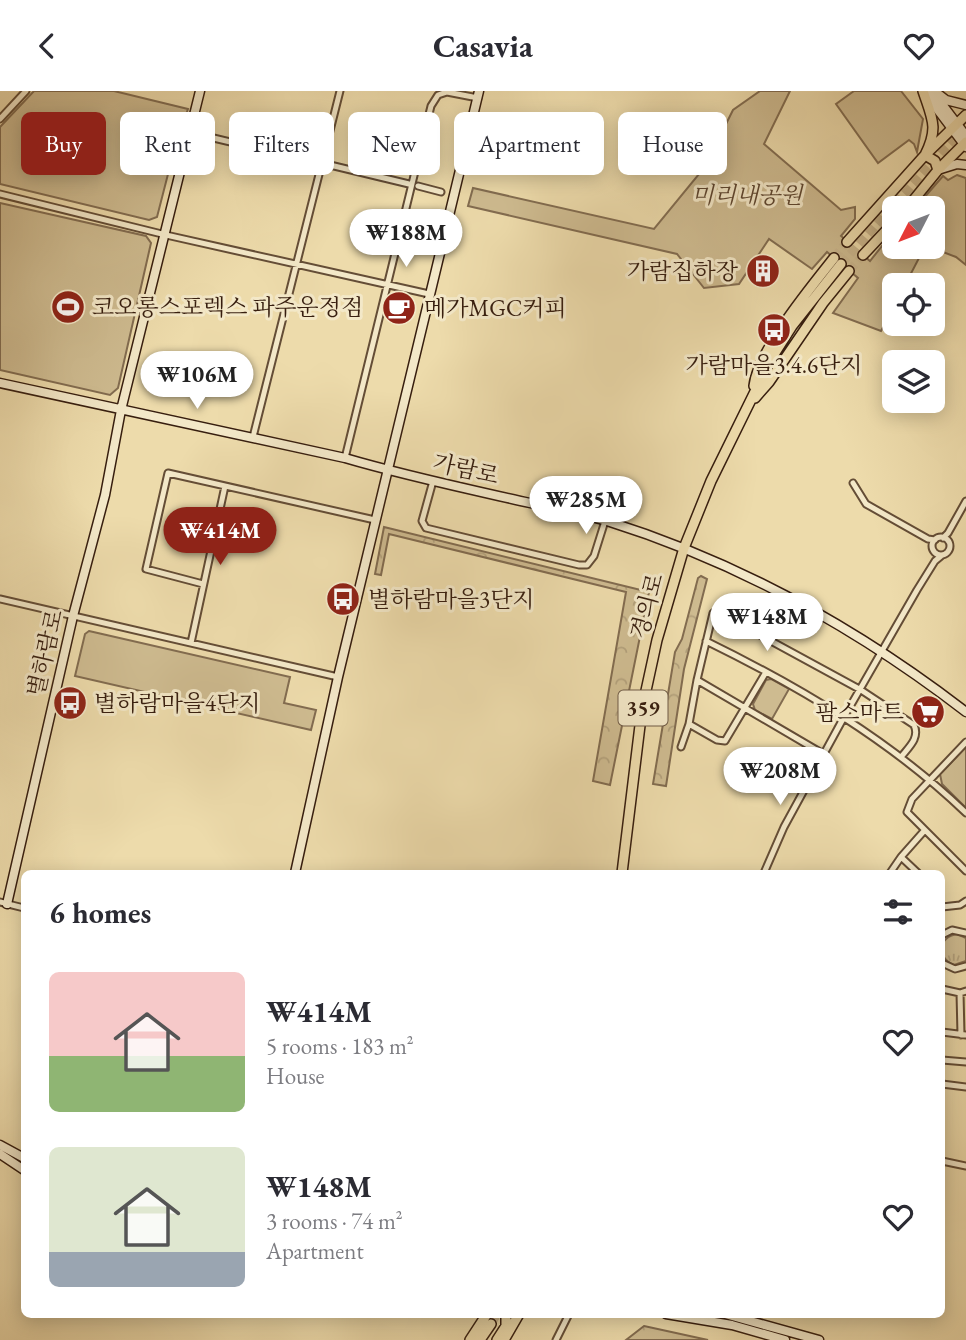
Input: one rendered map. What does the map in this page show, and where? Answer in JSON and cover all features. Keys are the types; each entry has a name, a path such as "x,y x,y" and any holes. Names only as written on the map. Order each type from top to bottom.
{"main road":[{"path":"923,91 934,125 933,141 925,155"},
{"path":"847,242 925,155 966,115"},
{"path":"917,196 938,170 966,143"},
{"path":"925,155 935,161 938,170"},
{"path":"863,255 882,235"},
{"path":"752,401 755,373 788,319 837,261"},
{"path":"752,401 769,382 823,303 849,271"},
{"name":"경의로","path":"622,870 642,709 657,640 684,548 711,481 752,401"},
{"path":"497,1340 504,1332 506,1318"},
{"path":"504,1340 519,1318"},
{"path":"470,1340 489,1321"},
{"path":"480,1340 489,1321"},
{"path":"489,1321 491,1340"}],"street":[{"path":"0,119 26,91"},
{"name":"별하람로","path":"3,903 105,495 121,410 201,91"},
{"path":"253,437 340,91"},
{"path":"923,91 954,126"},
{"path":"933,91 966,143"},
{"path":"933,91 946,100 966,105"},
{"path":"297,870 338,677 479,95 447,92 438,95 434,100 345,458"},
{"path":"938,170 957,164 966,165"},
{"path":"334,166 409,184"},
{"path":"418,186 441,192"},
{"path":"0,194 166,235 429,294"},
{"name":"가람로","path":"0,383 253,437 605,521 684,548 819,612 883,651 966,712"},
{"path":"203,584 146,569 168,473 375,520"},
{"path":"433,481 422,521 426,528 579,565 587,565 592,559 605,521"},
{"path":"765,870 779,835 938,554 932,541 866,504 853,483"},
{"path":"191,643 225,486"},
{"path":"938,554 949,551 947,537 966,502"},
{"path":"932,541 947,537"},
{"path":"0,599 338,677"},
{"path":"681,747 690,724 713,613 720,611 861,690 916,728 916,739 901,757"},
{"path":"706,642 766,672 844,717 901,757 966,813"},
{"path":"690,724 722,742 725,741 766,672"},
{"path":"697,680 825,755"},
{"path":"966,741 912,799 907,812 966,871"},
{"path":"892,870 925,831"},
{"path":"901,857 915,870"},
{"path":"945,907 966,901"},
{"path":"3,903 21,907"},
{"path":"945,933 952,930 965,931"},
{"path":"945,964 955,969 965,967"},
{"path":"945,989 963,992 964,1035 945,1032"},
{"path":"945,1060 966,1062"},
{"path":"945,1084 966,1087"},
{"path":"0,1145 21,1156"},
{"path":"0,1154 21,1168"},
{"path":"945,1162 966,1166"},
{"path":"556,1340 567,1318"},
{"path":"690,1318 732,1325 785,1340"},
{"path":"739,1318 818,1340"}],"green space":[{"path":"34,91 114,91 188,109 187,112 120,112 120,175 168,175 157,217 149,220 0,184 0,127"},
{"name":"미리내공원","path":"760,91 790,91 764,144 841,210 855,207 855,219 841,236 870,261 882,246 882,259 918,259 911,273 882,273 881,331 833,313 858,278 827,252 812,269 769,239 739,284 704,288 677,254 468,206 473,188 654,229 698,175 727,175 727,122 733,110"},
{"path":"854,91 901,91 923,119 917,152 909,140 878,163 836,104"},
{"path":"957,175 966,178 966,265 945,253 945,196 926,196 943,176 948,180"},
{"name":"코오롱스포렉스 파주운정점","path":"0,203 146,236 151,243 118,388 110,395 0,370"},
{"path":"384,527 649,592 610,785 593,781 626,592 389,534 381,575 375,574"},
{"path":"701,576 707,579 684,669 666,786 653,784 675,652 682,639 698,578"},
{"path":"89,631 290,677 284,703 316,710 311,730 75,676 85,634"},
{"path":"771,679 789,689 772,719 755,710 753,704 766,680"},
{"path":"966,747 966,808 942,784 940,774"},
{"path":"957,934 966,938 966,961 954,965 945,959 945,940"},
{"path":"644,1326 708,1340 626,1340"}],"tunnel":[{"path":"841,264 966,128"},
{"path":"834,258 847,242"},
{"path":"849,271 863,255"},
{"path":"491,1324 495,1318"}],"place":[{"name":"가람집하장","path":"763,271"},
{"name":"코오롱스포렉스 파주운정점","path":"68,307"},
{"name":"메가MGC커피","path":"399,308"},
{"name":"가람마을3.4.6단지","path":"774,330"},
{"name":"별하람마을3단지","path":"343,599"},
{"name":"별하람마을4단지","path":"70,703"},
{"name":"팜스마트","path":"928,712"}]}
